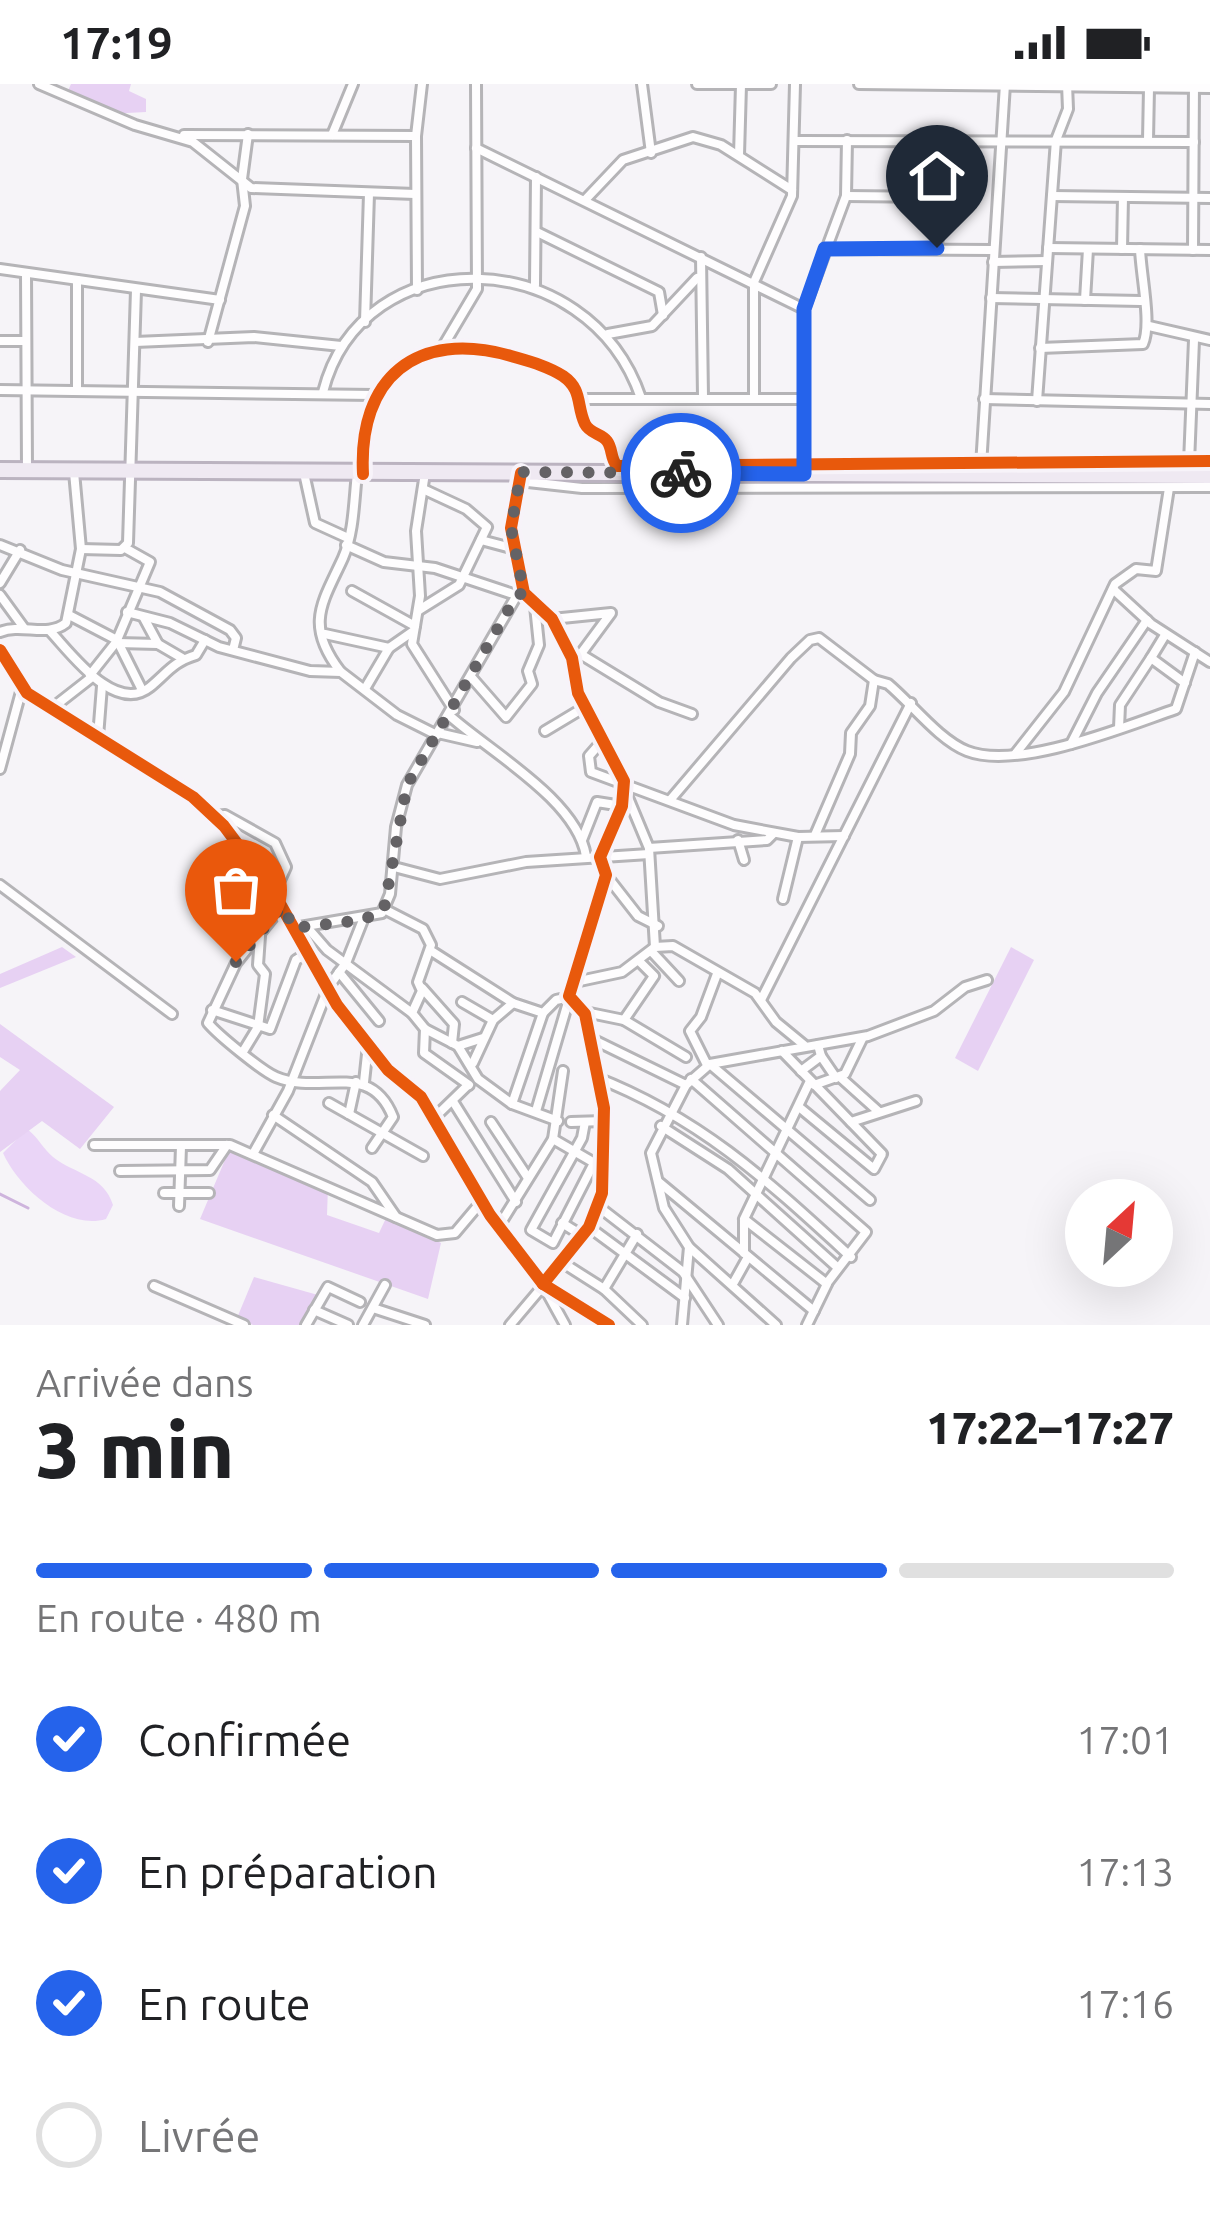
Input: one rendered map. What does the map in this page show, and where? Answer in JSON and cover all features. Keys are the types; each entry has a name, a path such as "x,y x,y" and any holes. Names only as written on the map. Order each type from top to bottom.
{"highway":[{"path":"0,470 304,472 424,481 804,468 1189,469 1210,476"}],"street":[{"path":"39,84 135,125 178,136 416,136"},
{"path":"332,135 353,84"},
{"path":"418,290 416,136 422,84"},
{"path":"441,349 475,298 476,84"},
{"path":"643,84 651,153"},
{"path":"697,84 771,84"},
{"path":"754,397 754,282 792,190 795,84"},
{"path":"859,84 1210,88"},
{"path":"739,155 741,85"},
{"path":"980,468 1005,85"},
{"path":"1037,401 1056,140 1068,109 1067,85"},
{"path":"1193,250 1194,86"},
{"path":"1148,141 1149,88"},
{"path":"208,342 245,206 242,179 248,134"},
{"path":"178,136 251,188 415,194"},
{"path":"585,200 623,160 693,137 739,155 792,190"},
{"path":"341,672 320,608 347,542 364,423 374,395 408,363 441,349 498,352 557,372 575,386 585,424 607,440 617,466 804,468 804,309 846,196 847,140"},
{"path":"937,248 944,140"},
{"path":"796,141 1195,142"},
{"path":"476,148 804,309"},
{"path":"535,285 536,176"},
{"path":"364,323 369,194"},
{"path":"846,196 940,197"},
{"path":"1052,196 1210,198"},
{"path":"1122,249 1123,197"},
{"path":"539,233 659,292 663,316"},
{"path":"1048,248 1210,250"},
{"path":"825,249 992,250"},
{"path":"1085,300 1088,249"},
{"path":"1040,348 1140,346 1148,326 1141,301 1140,249"},
{"path":"701,257 703,397"},
{"path":"992,262 1047,261"},
{"path":"0,269 220,301"},
{"path":"26,273 27,470"},
{"path":"607,334 652,326 699,276"},
{"path":"323,392 343,346 392,301 418,290 477,279 535,285 574,305 607,334 627,361 641,398"},
{"path":"77,280 77,390"},
{"path":"125,548 134,471 136,290"},
{"path":"992,298 1141,301"},
{"path":"1148,326 1210,340"},
{"path":"135,342 254,337 343,346"},
{"path":"1195,340 1189,469 1210,461"},
{"path":"0,341 26,341"},
{"path":"0,390 374,395"},
{"path":"580,399 804,399"},
{"path":"984,399 1210,404"},
{"path":"0,632 50,631 64,626 81,549 74,471"},
{"path":"304,472 314,523 384,562 463,576 520,594 552,619 577,656 585,706 624,784 649,851 658,926 653,950"},
{"path":"294,928 363,920 384,909 407,785 520,594 511,525 520,477 581,488 1210,487"},
{"path":"419,610 454,590 482,541 484,523 424,481 416,531 418,661 452,713 479,741 537,784 582,840 586,856"},
{"path":"1014,755 1064,692 1113,589 1136,569 1156,571 1169,488"},
{"path":"482,541 515,550"},
{"path":"0,545 75,572 141,585 228,628 236,638 233,650"},
{"path":"51,709 91,676 118,641 150,562 125,548 81,549"},
{"path":"0,583 20,550"},
{"path":"1113,589 1147,620 1210,662"},
{"path":"352,590 414,629"},
{"path":"0,595 24,628"},
{"path":"472,678 503,717 524,697 539,645 534,605"},
{"path":"128,612 233,650 310,670 341,672 394,713 438,734 479,741"},
{"path":"552,619 611,613 577,656"},
{"path":"69,615 118,641 158,644 182,658"},
{"path":"143,617 158,644"},
{"path":"1071,744 1097,693 1147,620"},
{"path":"366,687 389,648 414,629"},
{"path":"50,631 102,686 143,691 182,658 196,655 205,640"},
{"path":"325,634 389,648"},
{"path":"1119,728 1120,705 1166,634"},
{"path":"671,799 810,640 829,643 874,680 886,683 967,751 1014,755 1071,744 1176,709 1195,652"},
{"path":"118,641 143,691"},
{"path":"577,656 659,702 692,714"},
{"path":"0,769 20,685 2,657"},
{"path":"1151,658 1186,684"},
{"path":"0,677 20,685 215,816 274,893 368,1045 435,1117 482,1201 543,1285 565,1325"},
{"path":"815,835 850,754 849,738 870,706 874,680"},
{"path":"98,737 102,686"},
{"path":"761,1000 911,704"},
{"path":"545,731 585,706"},
{"path":"0,721 12,722"},
{"path":"603,740 589,756 588,770 715,820 773,834 844,836"},
{"path":"624,784 622,806 601,857 606,875 642,919 658,926"},
{"path":"582,840 597,802 622,806"},
{"path":"215,816 225,814 278,846 286,867 274,893"},
{"path":"394,867 440,879 586,856 766,840 773,834"},
{"path":"783,898 798,837"},
{"path":"738,840 744,860"},
{"path":"536,1112 606,875"},
{"path":"0,885 172,1014"},
{"path":"282,906 236,962 209,1025 267,1072 292,1080 360,1082 392,1114 372,1148"},
{"path":"384,909 423,928 433,952 513,1003 543,1013"},
{"path":"253,1154 292,1080 329,986 346,963 363,920"},
{"path":"307,927 412,1013 425,1029 455,1045 473,1064 478,1079 512,1104 558,1121"},
{"path":"244,1049 259,1024 265,976 258,965 260,934"},
{"path":"574,982 640,962 653,950 675,947 761,1000 776,1022 805,1046"},
{"path":"653,950 680,981"},
{"path":"212,1010 271,1028 296,960 309,952"},
{"path":"412,1013 419,976 433,952"},
{"path":"624,1020 654,976 640,962"},
{"path":"339,972 379,1021"},
{"path":"717,974 701,1017 690,1031 708,1065 870,1200"},
{"path":"776,1325 689,1246 664,1208 651,1153 670,1111 689,1082 708,1065 862,1037 934,1011 971,983 987,980"},
{"path":"420,987 454,1024 455,1045"},
{"path":"510,1325 563,1263 599,1207 605,1121 584,1012 569,997"},
{"path":"512,1104 543,1013 556,1000 569,997"},
{"path":"462,1002 493,1020"},
{"path":"473,1064 493,1020 513,1003"},
{"path":"584,1012 624,1020 686,1057"},
{"path":"425,1029 424,1053 469,1085"},
{"path":"590,1037 689,1082 866,1232 826,1284 807,1325"},
{"path":"812,1083 838,1078 862,1037"},
{"path":"455,1045 483,1038"},
{"path":"349,1114 368,1045"},
{"path":"818,1045 838,1078 879,1112"},
{"path":"782,1051 883,1155 873,1170 799,1107"},
{"path":"801,1071 821,1056"},
{"path":"499,1226 553,1139 563,1071"},
{"path":"595,1077 670,1111 719,1140 851,1257"},
{"path":"435,1117 478,1079"},
{"path":"734,1282 746,1255 744,1219 812,1083"},
{"path":"851,1122 916,1101"},
{"path":"329,1102 423,1156"},
{"path":"454,1103 516,1202"},
{"path":"273,1115 372,1182 396,1217"},
{"path":"571,1122 605,1121"},
{"path":"491,1122 528,1178"},
{"path":"585,1122 530,1229 553,1243 599,1165"},
{"path":"661,1126 728,1169 837,1267"},
{"path":"553,1139 599,1165"},
{"path":"94,1145 227,1145 450,1235 482,1201"},
{"path":"120,1171 214,1168 227,1145"},
{"path":"178,1206 181,1146"},
{"path":"658,1182 814,1312"},
{"path":"164,1193 209,1192"},
{"path":"599,1207 687,1277 718,1325"},
{"path":"744,1219 826,1284"},
{"path":"562,1223 625,1253 685,1298"},
{"path":"604,1288 637,1234"},
{"path":"682,1325 689,1246"},
{"path":"563,1263 604,1288 642,1325"},
{"path":"363,1325 386,1285"},
{"path":"543,1285 609,1325"},
{"path":"154,1286 244,1325"},
{"path":"306,1325 328,1286 360,1302"},
{"path":"373,1308 424,1325"},
{"path":"314,1310 348,1325"}],"shaded area":[{"path":"71,84 131,84 129,91 146,99 146,112 108,114 66,95"},
{"path":"62,947 76,957 0,988 0,974"},
{"path":"1011,947 1034,960 978,1071 955,1058"},
{"path":"0,1024 114,1107 80,1149 42,1121 0,1152 0,1091 20,1070 0,1057"},
{"path":"27,1129 53,1157 103,1187 113,1205 106,1219 75,1219 45,1203 20,1179 3,1153"},
{"path":"230,1148 328,1187 327,1215 379,1233 387,1216 441,1243 428,1299 200,1219"},
{"path":"254,1277 318,1295 301,1325 253,1325 237,1318"}],"waterway":[{"path":"0,1194 28,1208"}],"cycle path":[{"path":"363,474 364,440 383,387 421,356 477,349 544,367 569,381 585,424 607,441 617,466 1210,461"},
{"path":"521,473 511,528 524,593 552,619 572,658 578,693 624,781 622,806 600,857 606,875 569,996 585,1014 604,1108 602,1193 589,1227 543,1284"},
{"path":"0,650 27,693 193,797 224,826 274,893 337,1005 388,1070 421,1097 490,1215 543,1284 609,1325"}],"way so far":[{"path":"236,962 282,906 294,928 363,920 384,909 393,881 396,827 407,785 517,595 524,593 511,528 521,472 681,473"}],"route":[{"path":"681,473 804,474 804,309 825,249 937,248"}]}
